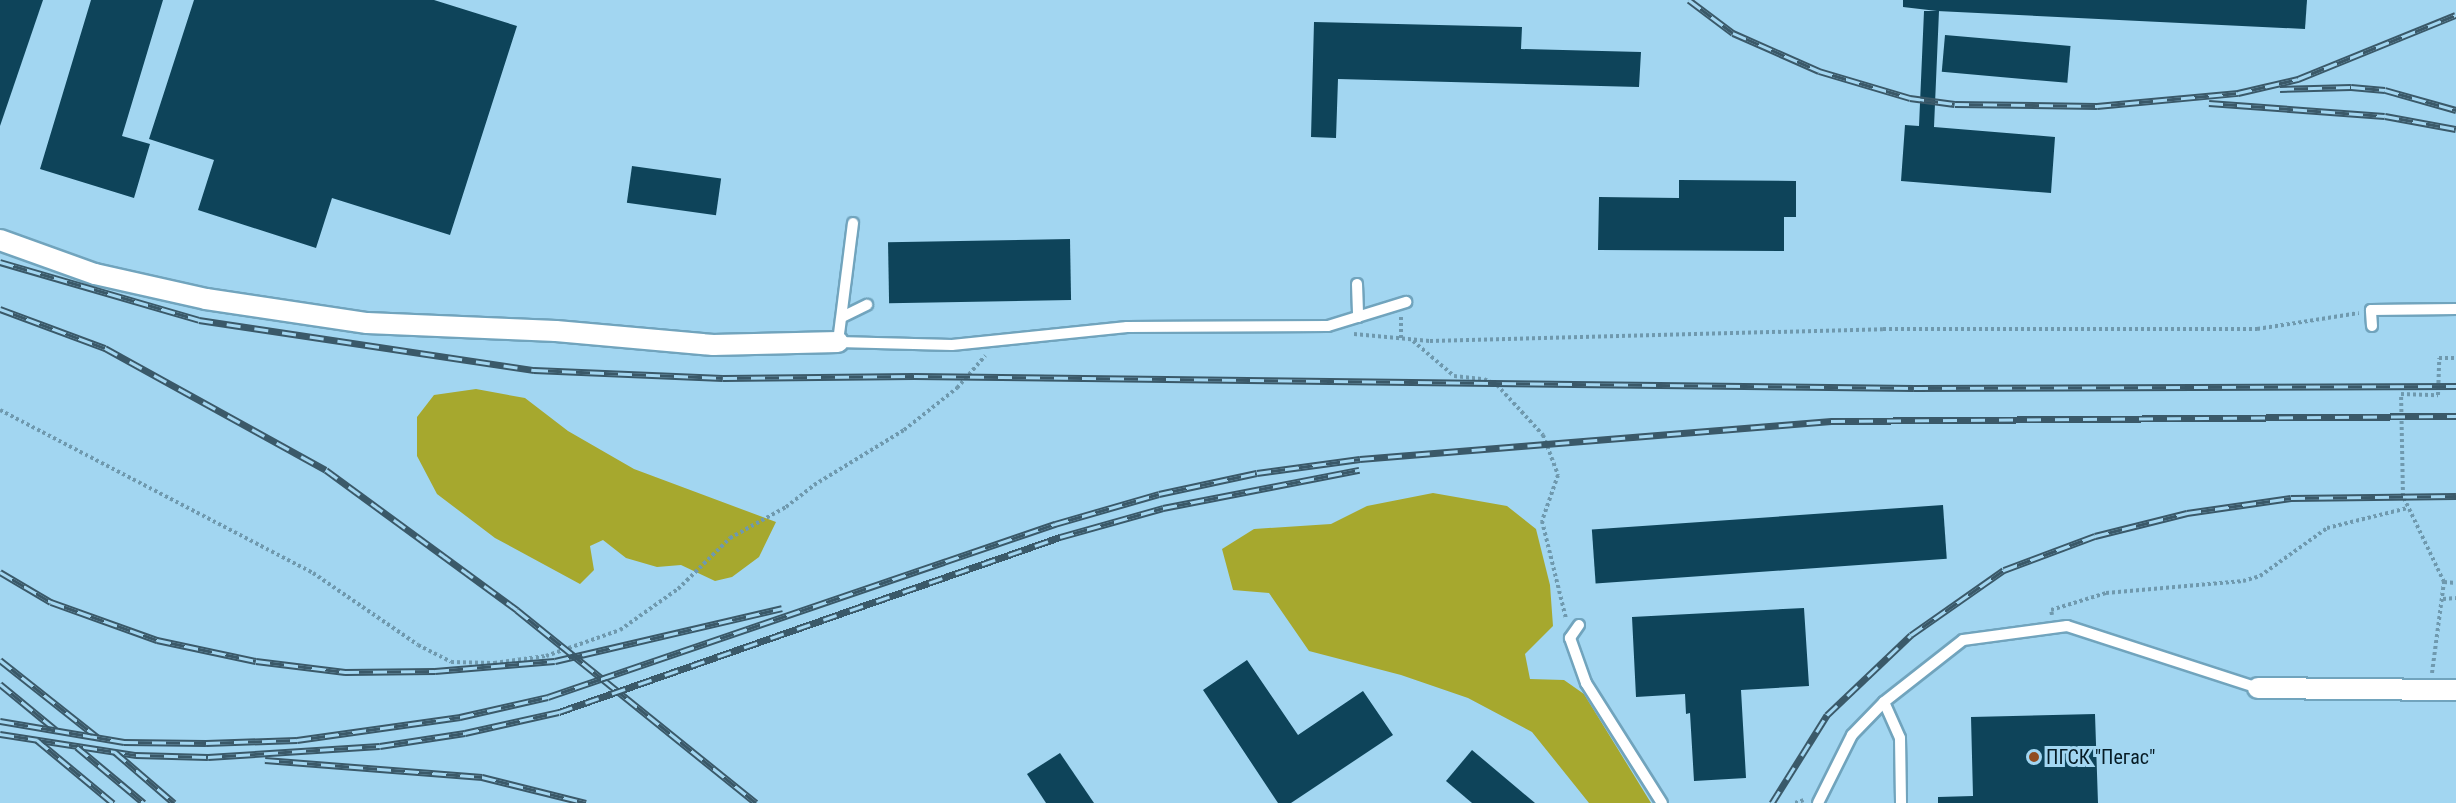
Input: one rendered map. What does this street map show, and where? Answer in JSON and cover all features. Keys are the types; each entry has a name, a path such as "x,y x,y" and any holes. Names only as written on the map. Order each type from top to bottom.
{"street":[{"path":"0,240 95,273 206,299 367,324 556,331 713,345 838,342"},
{"path":"2258,688 2456,690"}],"lane":[{"path":"853,223 838,342 952,345 1126,327 1328,326 1403,303"},
{"path":"1358,284 1358,317"},
{"path":"842,317 867,305"},
{"path":"2372,327 2371,310 2456,309"},
{"path":"1579,625 1570,638 1587,682 1662,803"},
{"path":"1818,803 1852,735 1884,702 1963,640 2067,626 2258,688"},
{"path":"1884,702 1900,738 1901,803"}],"path":[{"path":"1401,340 1403,303"},
{"path":"1328,326 1351,334 1401,340 1883,329 2257,329 2371,310"},
{"path":"1413,340 1454,376 1484,379 1497,385 1543,435 1557,476 1542,521 1570,638"},
{"path":"0,410 313,573 418,645 451,662 494,663 546,657 620,630 678,589 730,538 786,507 814,485 904,430 984,361 987,342"},
{"path":"2429,691 2444,582 2403,496 2401,394 2438,395 2439,358 2456,358"},
{"path":"2053,628 2051,610 2106,593 2243,581 2260,576 2327,528 2408,508"},
{"path":"2444,582 2456,583"},
{"path":"2443,599 2456,598"}],"shaded area":[{"path":"476,389 525,398 568,431 634,469 776,522 759,557 732,577 715,581 681,565 657,567 626,558 603,540 590,546 594,570 580,584 495,538 437,494 417,456 417,417 434,395"},
{"path":"1433,493 1507,506 1536,529 1550,585 1553,626 1525,654 1530,679 1564,680 1584,694 1651,803 1589,803 1532,732 1468,698 1401,675 1309,651 1269,593 1233,590 1222,549 1254,529 1331,524 1367,506"}],"building":[{"path":"0,0 43,0 0,126"},
{"path":"91,0 163,0 122,136 150,144 134,198 40,169"},
{"path":"194,0 434,0 517,26 450,235 332,198 316,248 198,210 214,160 149,139"},
{"path":"1903,0 2307,0 2305,29 1937,11 1903,7"},
{"path":"1924,11 1939,11 1934,127 2055,137 2051,193 1901,181 1905,125 1919,126"},
{"path":"1314,22 1522,27 1521,49 1641,52 1639,87 1338,79 1336,138 1311,137"},
{"path":"1945,35 2071,46 2067,83 1942,72"},
{"path":"632,166 721,179 716,215 627,203"},
{"path":"1679,180 1796,181 1796,217 1784,217 1784,251 1598,250 1599,197 1679,198"},
{"path":"1070,239 1071,300 889,303 888,242"},
{"path":"1943,505 1947,559 1596,583 1592,530"},
{"path":"1804,608 1809,686 1741,690 1746,778 1694,781 1690,713 1686,714 1685,694 1636,697 1632,617"},
{"path":"1247,660 1298,735 1363,691 1393,735 1291,803 1278,803 1203,690"},
{"name":"ПГСК \"Пегас\"","path":"2095,714 2098,803 1938,803 1938,797 1973,796 1971,717"},
{"path":"1472,750 1535,803 1472,803 1446,781"},
{"path":"1060,753 1094,803 1046,803 1027,774"}],"railway":[{"path":"1689,0 1733,33 1819,71 1910,98 1955,104 2097,106 2238,93 2298,79 2456,15"},
{"path":"2280,89 2351,87 2385,90 2456,110"},
{"path":"2209,103 2385,116 2456,129"},
{"path":"0,262 199,320 534,370 723,378 914,376 1914,388 2456,386"},
{"path":"0,309 105,348 326,470 517,610 756,803"},
{"path":"0,721 124,742 206,743 297,740 460,717 548,697 1055,524 1159,494 1257,473 1360,459 1831,421 2456,416"},
{"path":"0,734 136,755 208,757 380,746 465,733 559,712 1060,537 1163,508 1359,470"},
{"path":"1772,803 1827,715 1911,635 2004,570 2095,536 2187,513 2291,498 2456,496"},
{"path":"0,572 51,602 157,640 256,661 345,672 435,671 555,661 782,608"},
{"path":"0,660 97,737"},
{"path":"0,684 56,730"},
{"path":"37,740 113,803"},
{"path":"77,747 144,803"},
{"path":"115,752 174,803"},
{"path":"265,760 482,777 586,803"}],"place":[{"name":"ПГСК \"Пегас\"","path":"2034,757"}]}
